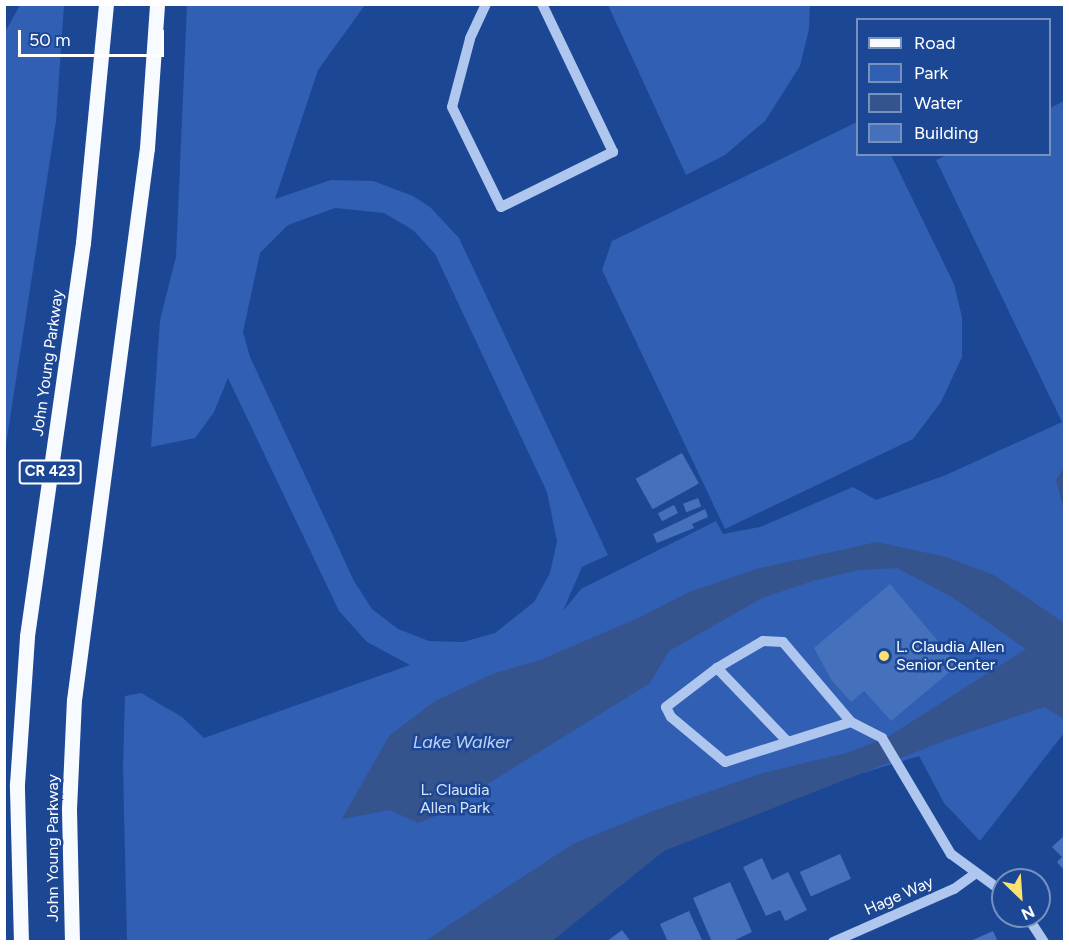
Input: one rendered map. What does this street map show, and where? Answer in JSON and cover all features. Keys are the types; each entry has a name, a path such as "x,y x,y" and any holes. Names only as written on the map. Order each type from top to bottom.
{"main road":[{"name":"John Young Parkway","path":"21,942 17,784 27,636 83,243 106,4"},
{"name":"John Young Parkway","path":"72,942 69,809 74,700 147,148 158,4"}],"street":[{"path":"486,4 470,39 452,107 501,207 614,152 543,4"},
{"path":"851,722 725,762 671,717 668,702 717,668 763,641 775,639 783,642 851,722 882,738 897,769 951,854 991,884"},
{"path":"717,668 787,741"},
{"name":"Hage Way","path":"833,942 954,889 975,874"},
{"path":"1035,928 1044,942"}],"green space":[{"path":"20,5 64,5 56,121 5,451 4,34"},
{"name":"L. Claudia Allen Park","path":"187,5 365,5 318,70 275,199 331,180 373,181 413,196 430,207 459,238 608,555 582,567 563,611 581,589 716,521 723,534 760,527 853,487 876,500 946,475 1062,422 936,160 945,156 1051,156 1051,108 1064,101 1064,733 980,841 944,803 919,756 623,846 505,941 127,941 123,767 125,696 141,693 182,717 204,738 410,665 367,642 339,611 228,378 214,412 195,438 151,447 160,320 176,257","holes":["335,208 384,213 413,230 435,254 547,492 557,541 550,573 534,602 495,633 463,642 429,641 398,629 372,609 354,581 250,357 243,332 260,253 288,225"]},
{"path":"608,5 810,5 809,29 800,66 765,121 725,155 686,175"},
{"path":"856,122 856,156 891,156 954,284 962,317 962,357 941,402 913,439 725,529 602,270 612,241"}],"water":[{"path":"1064,468 1064,510 1056,480"},
{"name":"Lake Walker","path":"877,542 946,557 994,575 1064,623 1064,719 1044,707 949,739 664,851 552,941 425,941 573,844 653,811 763,773 846,753 886,738 1026,649 952,597 897,568 859,570 816,580 762,598 669,651 650,683 436,816 418,823 390,810 342,819 389,736 435,701 495,673 538,661 638,618 687,593 756,569"}],"building":[{"path":"682,453 699,484 653,509 636,479"},
{"path":"698,498 701,506 686,512 683,504"},
{"path":"674,505 678,513 662,521 658,513"},
{"path":"705,509 708,517 692,524 694,528 657,543 653,534"},
{"name":"L. Claudia Allen Senior Center","path":"890,584 958,665 891,721 864,691 851,702 832,681 814,648"},
{"path":"1064,836 1064,870 1057,862 1062,857 1052,847"},
{"path":"840,854 851,879 811,897 800,872"},
{"path":"762,858 772,880 788,872 807,910 785,921 780,910 766,916 743,867"},
{"path":"730,882 752,932 731,942 712,942 693,898"},
{"path":"689,911 703,942 668,942 660,924"},
{"path":"622,930 631,942 606,942"},
{"path":"993,931 998,942 968,942"}],"place":[{"name":"L. Claudia Allen Senior Center","path":"884,656"}]}
